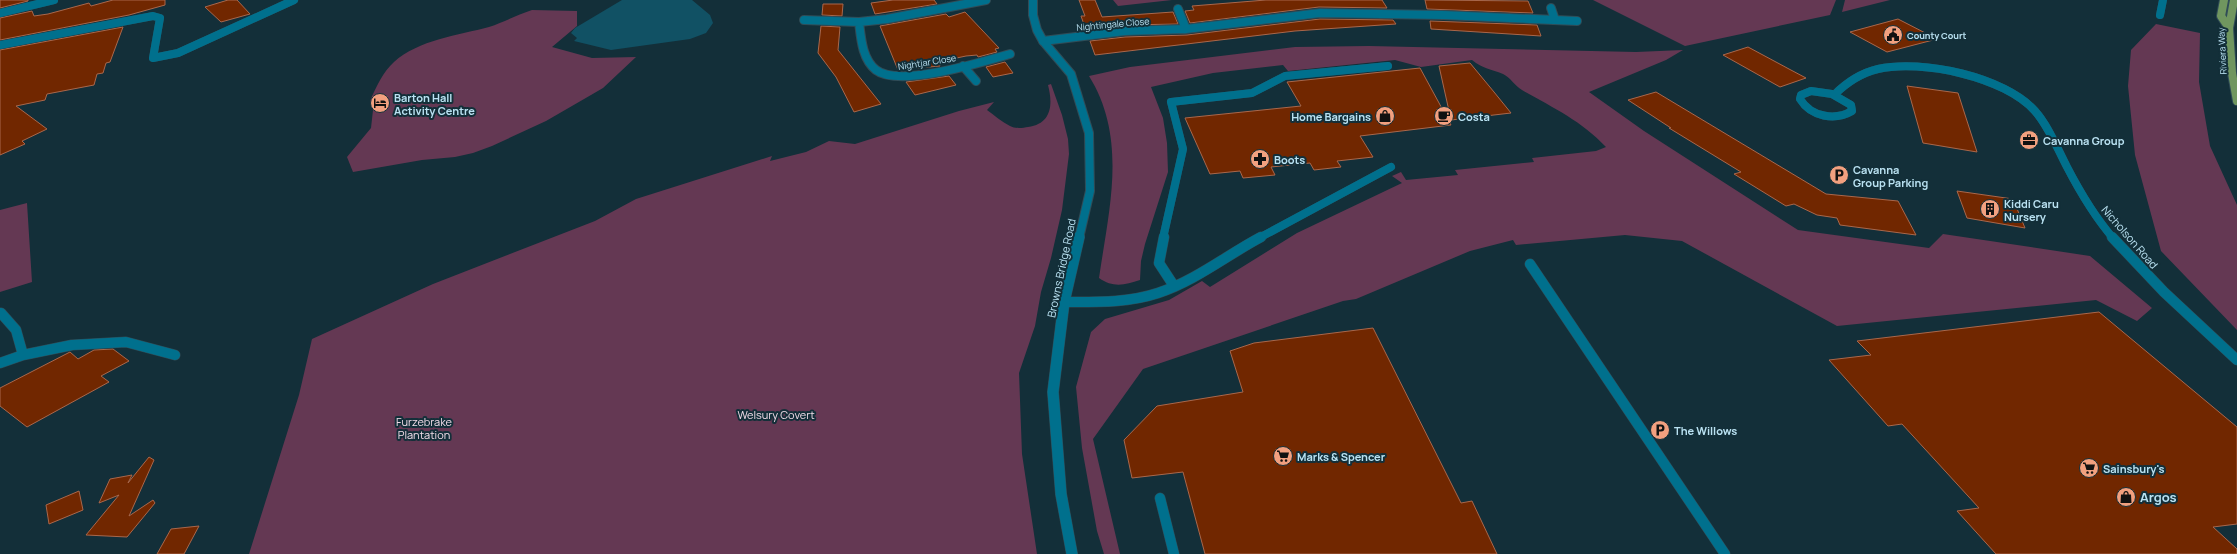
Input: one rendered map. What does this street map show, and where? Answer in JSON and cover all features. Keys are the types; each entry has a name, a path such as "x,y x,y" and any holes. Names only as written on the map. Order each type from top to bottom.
{"main road":[{"path":"2224,0 2220,16 2229,28"},
{"name":"Riviera Way","path":"2234,0 2229,28 2232,73 2237,101"}],"street":[{"path":"804,20 859,22 918,14 986,0"},
{"name":"Browns Bridge Road","path":"1033,0 1034,21 1043,41 1071,74 1089,133 1090,191 1064,302 1053,392 1061,494 1072,554"},
{"path":"1551,8 1555,20"},
{"path":"1178,10 1186,29"},
{"name":"Nightingale Close","path":"1043,41 1125,31 1186,29 1257,19 1320,13 1443,15 1577,21"},
{"name":"Nightjar Close","path":"859,22 862,45 867,58 876,71 890,77 906,77 963,66 1010,54"},
{"name":"Nightjar Close","path":"963,66 976,81"}],"lane":[{"path":"0,13 54,0"},
{"path":"0,45 153,16 160,18 153,58 178,53 294,0"},
{"path":"2160,15 2163,0"},
{"path":"1174,286 1159,263 1167,218 1178,178 1183,149 1171,102 1252,93 1285,76 1388,66"},
{"name":"Nicholson Road","path":"1834,95 1844,83 1878,69 1904,68 1952,71 1994,84 2013,94 2030,106 2044,124 2097,218 2134,260 2237,360"},
{"path":"1811,91 1834,95 1846,100 1851,105 1852,111 1842,116 1823,114 1803,105 1800,99 1801,95 1811,91"},
{"path":"1064,302 1103,302 1147,297 1174,286 1246,245 1362,185 1391,168"},
{"path":"1530,264 1726,554"},
{"path":"1,313 16,330 23,355"},
{"path":"0,363 23,355 72,345 126,342 175,354"},
{"path":"1160,498 1174,554"}],"green space":[{"path":"1113,0 1172,0 1118,6"},
{"path":"1593,0 1836,0 1830,15 1685,46"},
{"path":"1845,0 1890,0 1842,12"},
{"path":"532,10 577,11 577,26 552,47 592,58 636,57 603,88 546,121 492,146 473,153 455,157 422,160 353,172 347,157 371,128 373,110 370,101 383,75 394,62 415,48 427,43 489,27"},
{"path":"2156,24 2200,33 2199,82 2210,146 2237,205 2237,330 2161,251 2135,155 2128,86 2131,50"},
{"path":"1369,46 1636,52 1683,50 1666,60 1589,92 1644,131 1798,230 1929,248 1943,234 2090,256 2152,308 2137,321 2096,300 1837,326 1682,241 1625,235 1516,245 1513,240 1470,251 1356,299 1343,301 1143,369 1093,439 1120,554 1104,554 1097,531 1082,448 1076,387 1091,332 1105,319 1169,300 1202,281 1210,287 1297,233 1402,183 1392,176 1401,172 1406,180 1458,175 1455,170 1534,162 1532,158 1596,151 1606,147 1577,122 1522,90 1506,75 1483,67 1472,60 1421,67 1395,60 1288,71 1283,65 1213,73 1151,87 1163,118 1167,143 1168,172 1145,244 1141,261 1140,280 1119,285 1109,283 1099,278 1111,200 1112,149 1108,124 1101,100 1089,76 1130,67 1295,47"},
{"path":"1051,84 1062,115 1068,139 1069,154 1062,210 1051,258 1041,292 1035,326 1019,373 1022,454 1037,554 249,554 299,395 312,339 433,284 595,221 636,199 772,156 770,161 806,152 829,141 855,144 959,111 994,102 987,110 1012,127 1019,128 1036,125 1042,122 1049,112 1050,92 1048,85"},
{"path":"27,203 32,282 0,292 0,210"}],"water":[{"path":"622,0 692,0 710,15 713,23 706,33 690,39 611,50 574,41 577,38 571,33 575,28"}],"building":[{"path":"0,0 28,0 28,1 0,8"},
{"path":"113,0 165,0 165,5 129,15 0,40 0,18 32,11 34,16 48,14 89,3 91,6"},
{"path":"228,0 237,0 250,14 221,22 205,7"},
{"path":"893,0 934,0 937,4 875,14 871,3"},
{"path":"1079,0 1095,0 1102,17 1173,12 1178,24 1125,25 1086,30 1081,16 1085,16"},
{"path":"1266,0 1382,0 1387,8 1319,7 1190,23 1185,11 1194,10 1192,6"},
{"path":"1425,0 1528,1 1533,13 1427,9"},
{"path":"823,4 843,4 842,16 822,15"},
{"path":"965,12 999,48 995,49 997,52 978,57 977,55 966,56 938,62 940,66 898,70 880,26 946,14 949,17"},
{"path":"1320,19 1393,20 1396,24 1295,31 1095,55 1090,41 1125,37 1187,35"},
{"name":"County Court","path":"1898,19 1937,39 1887,52 1850,32"},
{"path":"1430,21 1537,25 1541,36 1431,29"},
{"path":"821,26 840,27 838,50 881,104 854,112 836,77 818,53"},
{"path":"123,27 110,62 106,63 103,73 97,74 94,85 47,94 45,100 16,106 47,129 22,141 25,144 0,155 0,50"},
{"path":"1748,47 1806,78 1780,87 1723,55"},
{"path":"1005,62 1013,73 993,77 986,67"},
{"path":"1470,63 1511,113 1451,120 1439,66"},
{"path":"1420,68 1451,125 1360,136 1373,157 1337,161 1341,167 1314,170 1310,163 1271,167 1275,175 1243,178 1240,171 1210,174 1185,118 1301,106 1287,82"},
{"path":"949,76 956,85 915,95 906,82"},
{"path":"1907,86 1958,93 1977,152 1923,143"},
{"path":"1656,92 1826,194 1898,201 1916,235 1840,225 1837,218 1817,215 1794,204 1786,206 1734,174 1741,172 1669,128 1671,128 1628,100"},
{"name":"Kiddi Caru Nursery","path":"1957,191 2013,199 2025,228 1967,218"},
{"name":"Sainsbury's","path":"2099,312 2237,427 2237,524 2213,527 2237,549 2237,554 1996,554 1957,511 1979,508 1902,424 1888,426 1829,360 1871,355 1857,341"},
{"name":"Marks & Spencer","path":"1373,328 1461,503 1472,501 1497,554 1205,554 1183,472 1132,478 1124,440 1157,406 1243,392 1230,351 1254,343"},
{"path":"113,349 129,361 101,376 109,382 27,427 0,406 0,388 70,352 78,359 94,350"},
{"path":"149,457 154,460 129,516 153,500 155,503 127,537 86,535 119,495 99,503 110,479 132,475 128,483"},
{"path":"79,491 83,510 49,524 46,505"},
{"path":"199,526 184,554 157,554 171,529"}],"place":[{"name":"County Court","path":"1893,35"},
{"name":"Barton Hall Activity Centre","path":"380,103"},
{"name":"Home Bargains","path":"1385,116"},
{"name":"Costa","path":"1444,116"},
{"name":"Cavanna Group","path":"2029,140"},
{"name":"Boots","path":"1260,159"},
{"name":"Cavanna Group Parking","path":"1839,175"},
{"name":"Kiddi Caru Nursery","path":"1990,209"},
{"name":"The Willows","path":"1660,430"},
{"name":"Marks & Spencer","path":"1283,456"},
{"name":"Sainsbury's","path":"2089,468"},
{"name":"Argos","path":"2126,497"}],"park label":[{"name":"Welsury Covert","path":"776,414"},
{"name":"Furzebrake Plantation","path":"424,427"}]}
